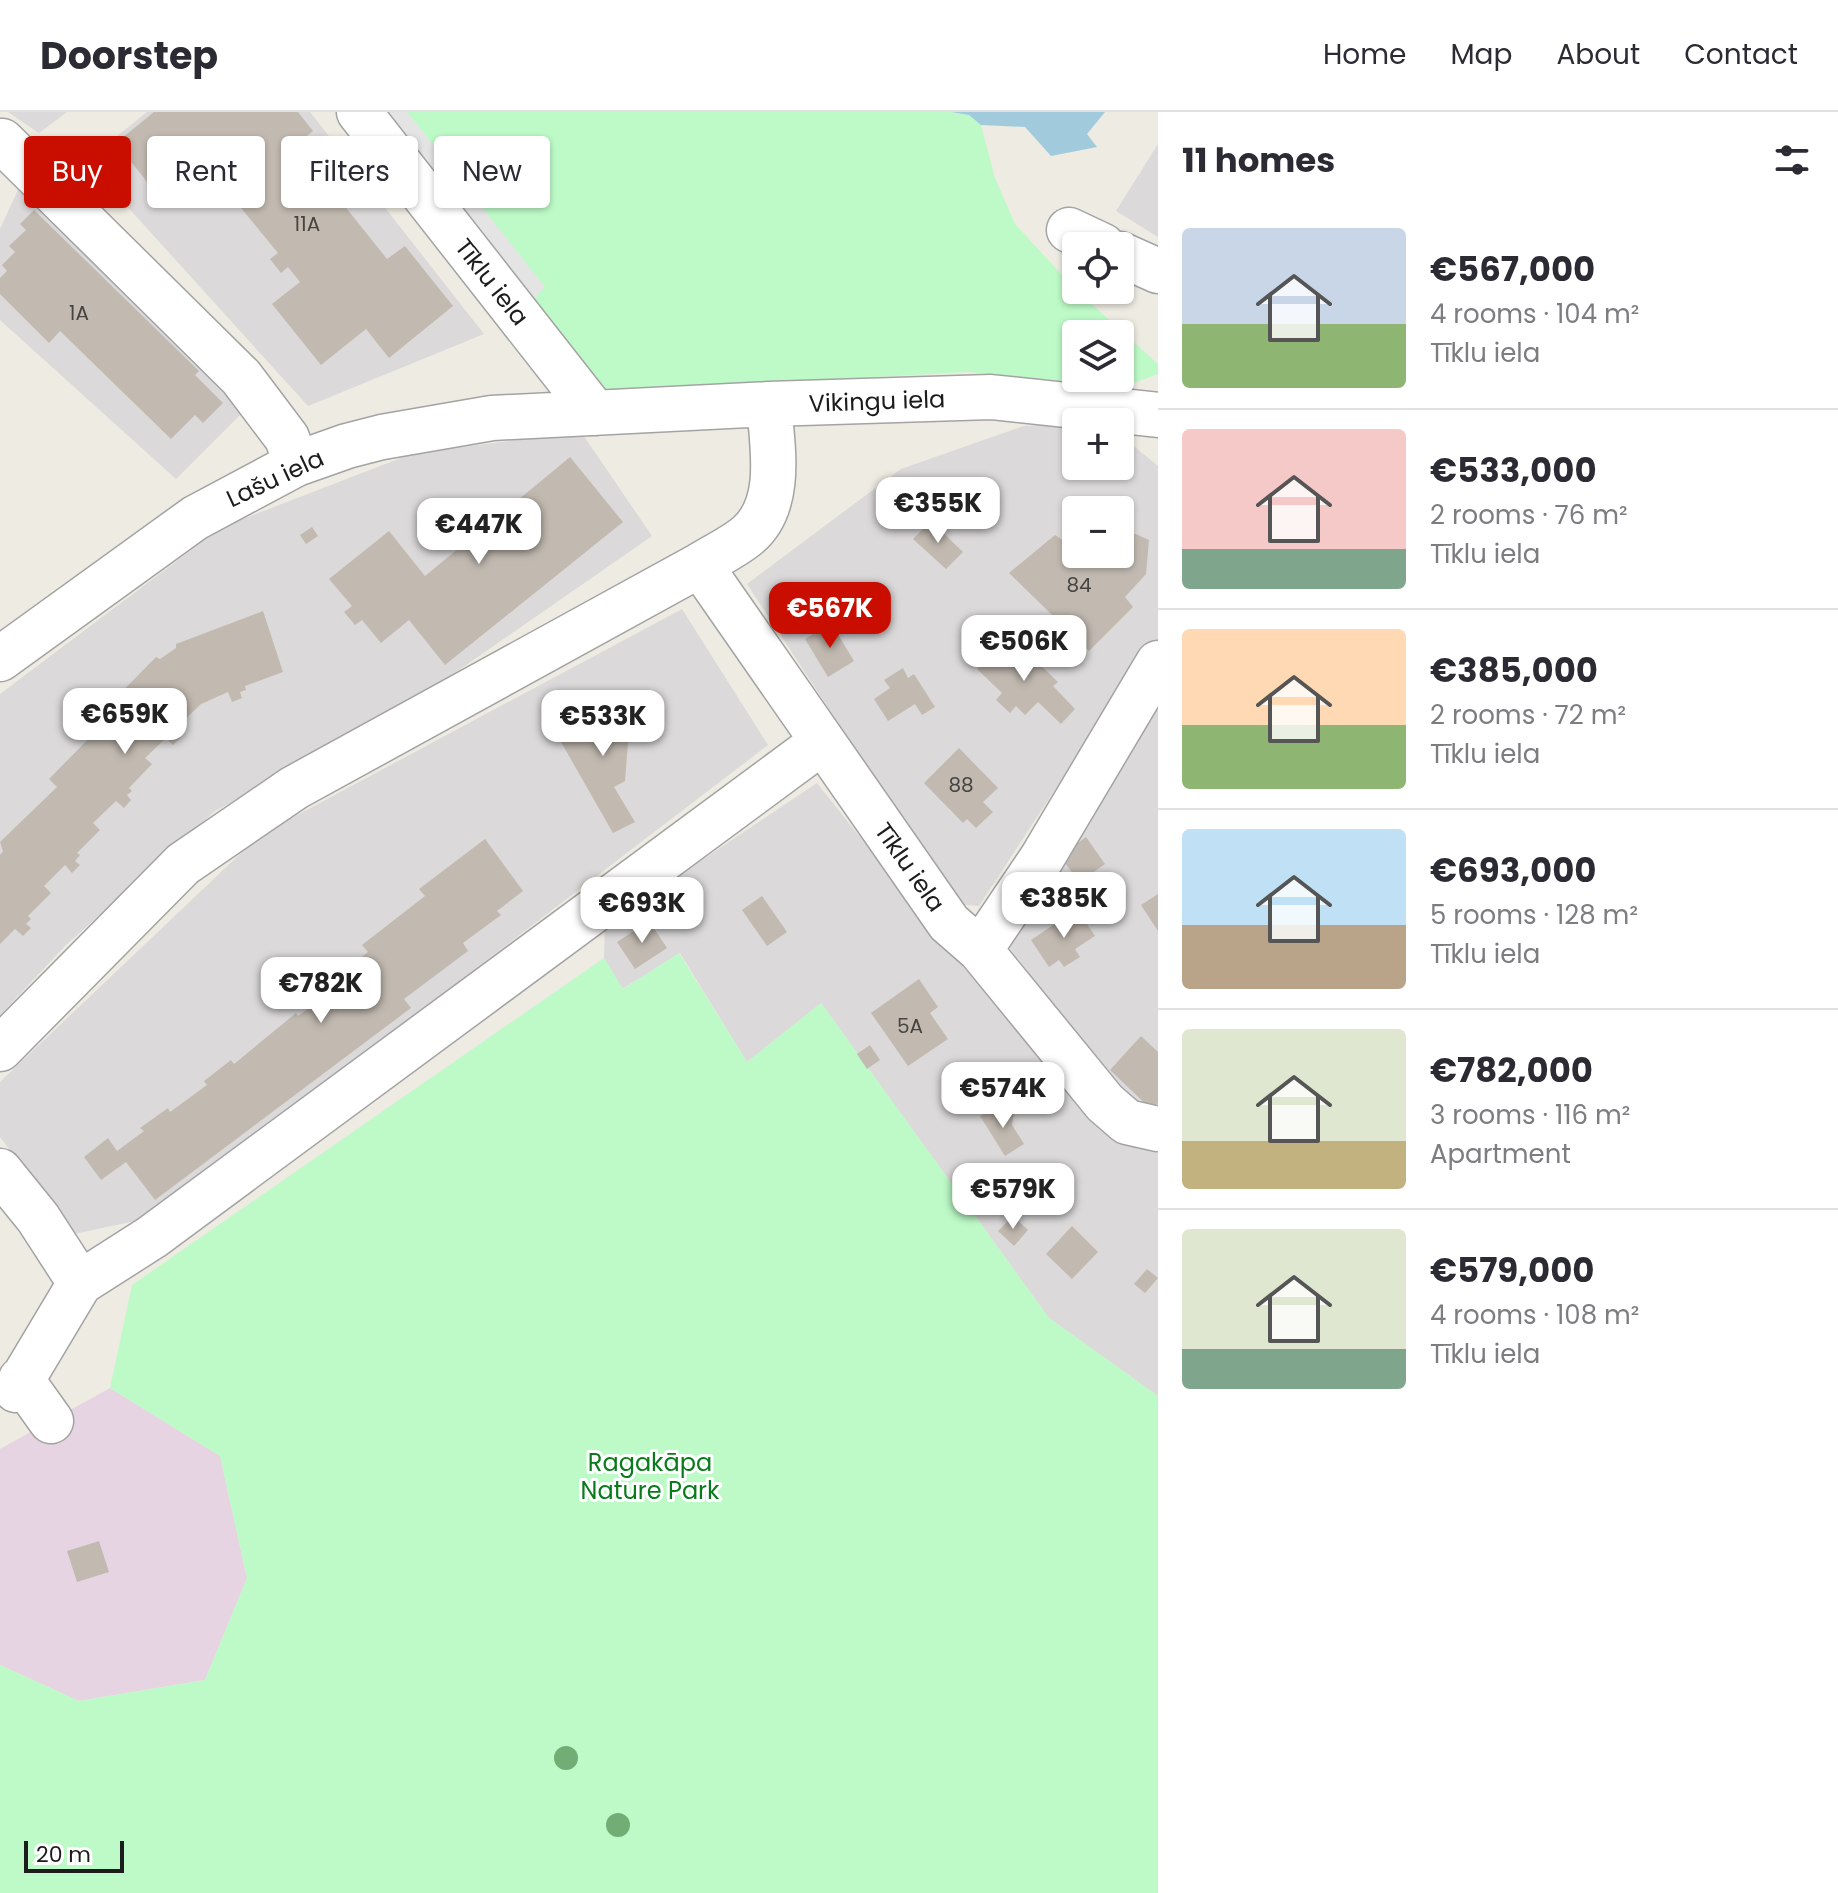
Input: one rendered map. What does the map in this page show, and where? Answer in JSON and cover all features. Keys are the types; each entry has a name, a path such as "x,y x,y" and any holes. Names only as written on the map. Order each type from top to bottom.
{"street":[{"name":"Tīklu iela","path":"359,112 595,413"},
{"path":"0,145 2,141 241,377 287,438 296,464"},
{"path":"1134,260 1158,271"},
{"name":"Vikingu iela","path":"595,413 991,397 1158,415"},
{"path":"0,1049 183,864 251,816 294,788 700,565 750,534 769,506 773,464 769,404"},
{"name":"Lašu iela","path":"0,659 195,518 296,464 347,446 430,428 492,418 595,413"},
{"name":"Tīklu iela","path":"700,565 949,923 980,950 1105,1103 1127,1122 1158,1129"},
{"path":"980,950 1153,686"},
{"path":"51,1421 18,1384 80,1283 152,1237 822,742"},
{"path":"0,1171 38,1218 80,1283"}],"shaded area":[{"path":"8,112 67,112 39,133"},
{"path":"147,112 310,112 329,136 281,136 281,208 385,208 484,334 308,406 129,208 131,208 131,136 117,136"},
{"path":"374,112 407,112 434,146 434,186 418,167 418,136 393,136"},
{"path":"1158,144 1158,237 1116,211"},
{"path":"22,181 24,208 49,208 246,409 176,479 0,320 0,229"},
{"path":"452,208 483,208 545,287 529,304"},
{"path":"1062,424 1062,480 1134,480 1134,446 1158,466 1158,640 1122,687 979,906 957,904 747,584 901,469 1024,426"},
{"path":"581,432 652,536 400,711 215,811 66,945 0,1015 0,694 222,527 414,453"},
{"path":"682,609 768,745 149,1218 74,1234 0,1137 0,1082 260,835"},
{"path":"1158,694 1158,1108 1126,1101 1010,948"},
{"path":"817,783 1076,1101 1125,1145 1158,1153 1158,1396 1049,1318 821,1003 747,1062 680,953 622,989 604,958 605,925"},
{"path":"110,1388 220,1456 247,1578 205,1680 79,1701 0,1665 0,1449"}],"green space":[{"path":"407,112 951,112 969,115 981,125 995,178 1015,224 1062,275 1062,304 1092,304 1109,320 1062,320 1062,381 968,372 603,392 529,304 544,287 482,208 550,208 550,136 434,136 434,146"},
{"path":"1134,342 1158,364 1158,374 1134,383"},
{"name":"Ragakāpa Nature Park","path":"679,953 747,1062 821,1003 1049,1318 1158,1396 1158,1893 0,1893 0,1665 79,1701 205,1680 247,1578 220,1456 110,1388 132,1285 604,958 623,989"}],"water":[{"path":"951,112 1105,112 1087,134 1097,147 1051,156 1025,127 981,125 969,115"}],"building":[{"path":"154,112 298,112 313,131 307,136 281,136 281,208 346,208 387,259 405,246 453,306 389,358 366,329 321,365 272,304 300,282 288,267 281,273 270,259 278,253 241,208 265,208 265,136 147,136 147,182 131,162 131,136 125,136"},
{"path":"34,210 199,371 195,375 223,403 203,423 195,415 171,439 60,331 49,343 0,294 0,278 7,271 2,265 15,252 9,246 26,230 20,224"},
{"path":"570,457 623,522 445,665 409,620 381,643 362,620 355,625 344,612 352,606 329,579 389,531 425,576 498,516 492,509 506,498 512,505"},
{"path":"931,521 963,552 946,569 913,539"},
{"path":"312,527 318,536 306,544 300,535"},
{"path":"1134,533 1149,540 1146,574 1125,597 1133,607 1089,651 1009,573 1055,535 1062,540 1062,568 1134,568"},
{"path":"263,611 283,672 245,686 246,690 240,692 242,698 232,702 228,692 201,704 179,725 181,727 176,733 181,737 173,745 166,738 145,758 152,764 129,788 132,791 127,795 131,800 124,808 116,801 93,823 100,830 77,853 80,855 75,861 80,865 72,873 65,865 44,886 51,893 28,916 31,919 26,924 31,928 23,936 15,929 0,944 0,855 3,851 0,842 57,787 49,779 104,723 98,716 156,657 160,659 176,648 176,644"},
{"path":"831,623 854,661 828,677 805,639"},
{"path":"1013,639 1058,682 1053,686 1075,709 1061,724 1038,702 1025,715 1016,706 1010,713 996,700 1002,693 977,669 996,650 999,653"},
{"path":"903,668 908,678 914,674 935,707 922,715 915,704 888,721 874,699 890,688 884,680"},
{"path":"632,692 625,781 614,787 635,822 613,833 557,735"},
{"path":"959,748 998,788 983,802 993,812 976,828 967,819 963,823 924,783"},
{"path":"1086,837 1105,864 1079,882 1060,856"},
{"path":"485,839 523,891 497,911 501,915 463,943 468,951 404,999 411,1008 155,1200 126,1162 101,1180 84,1157 108,1138 117,1151 144,1131 140,1128 168,1108 170,1112 207,1085 204,1081 231,1060 234,1064 296,1013 298,1016 309,1008 304,1001 330,981 327,977 354,957 357,961 368,952 362,945 425,896 419,889"},
{"path":"1158,894 1158,931 1141,905"},
{"path":"762,896 787,932 767,946 742,910"},
{"path":"1077,909 1095,936 1075,949 1080,957 1064,967 1059,960 1049,967 1031,940"},
{"path":"649,921 667,948 635,969 617,942"},
{"path":"919,979 938,1007 930,1013 948,1039 908,1066 871,1013"},
{"path":"1141,1036 1158,1052 1158,1103 1152,1110 1110,1070"},
{"path":"870,1045 880,1060 867,1069 857,1054"},
{"path":"992,1109 1014,1113 1012,1125 1024,1144 1005,1156 980,1116"},
{"path":"1013,1216 1028,1230 1014,1246 998,1231"},
{"path":"1072,1226 1098,1252 1072,1279 1046,1254"},
{"path":"1147,1269 1158,1278 1145,1293 1134,1284"},
{"path":"99,1541 109,1572 77,1582 67,1551"}]}
